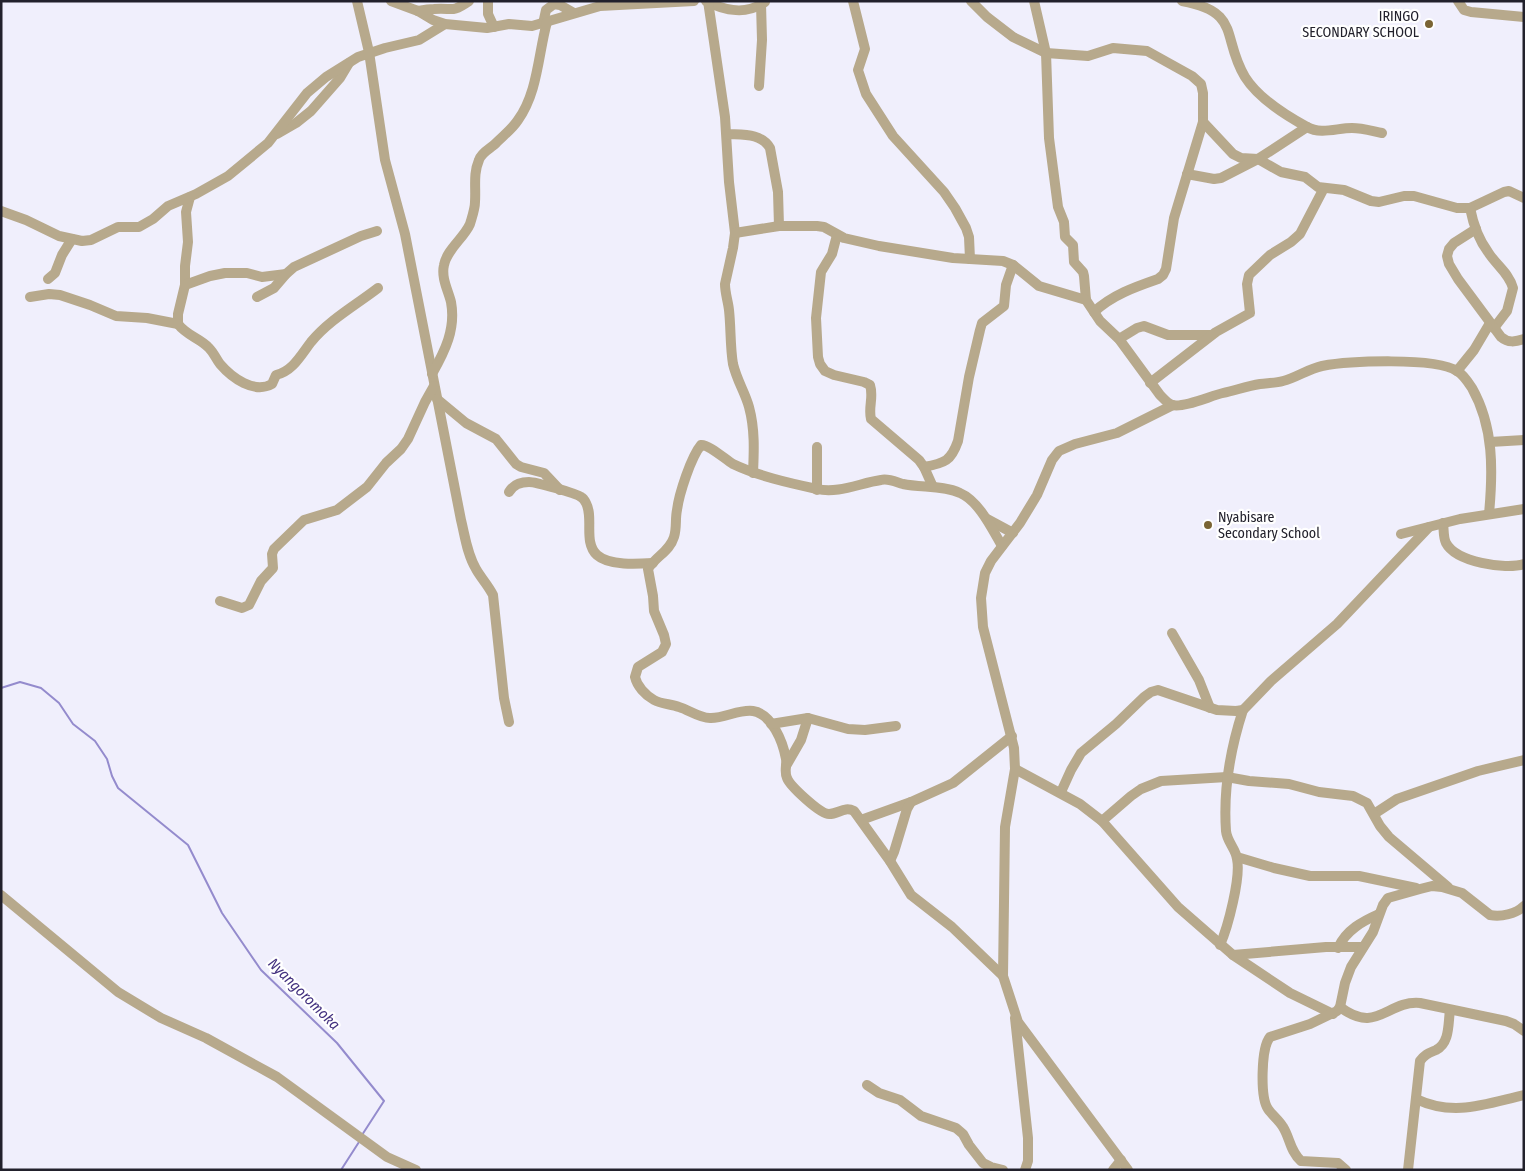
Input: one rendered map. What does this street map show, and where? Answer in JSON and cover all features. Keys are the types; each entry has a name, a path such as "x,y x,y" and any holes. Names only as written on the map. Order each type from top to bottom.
{"street":[{"path":"357,1 369,52 385,160 401,214 436,398 470,557 493,595 504,698 509,722"},
{"path":"391,1 445,24 478,28 509,24 526,26 545,23 600,6 694,1"},
{"path":"418,11 434,8 456,9 469,1"},
{"path":"488,1 488,14 494,27"},
{"path":"853,1 866,49 858,70 866,94 893,136 944,192 955,208 969,237 970,259"},
{"path":"971,1 1012,37 1046,53 1088,56 1112,48 1147,51 1192,76 1201,84 1203,93 1203,122 1174,218 1166,269 1158,279 1120,293 1094,312"},
{"path":"1034,1 1046,53 1049,138 1058,207 1064,222 1065,238 1073,245 1074,262 1083,272 1086,300 1106,328 1119,339 1166,402 1173,405"},
{"path":"1182,1 1204,6 1214,11 1226,25 1239,64 1255,91 1269,103 1314,130 1354,128 1382,133"},
{"path":"1458,1 1464,10 1471,12 1524,17"},
{"path":"753,473 754,441 752,423 747,402 737,380 733,364 729,312 724,284 734,248 735,232 729,182 728,134 707,2 733,11 750,9 763,3 759,86"},
{"path":"432,374 449,339 452,321 451,303 443,276 444,265 447,256 469,226 475,204 474,181 476,169 482,154 497,143 518,120 525,108 537,74 545,23 542,19 546,10 554,4 560,5 574,13"},
{"path":"1,211 72,240 91,240 118,227 139,227 153,219 168,206 190,197 228,176 268,143 306,93 326,77 369,52 419,40 445,24"},
{"path":"274,135 311,111 340,78 349,62"},
{"path":"1203,122 1233,154 1241,158 1258,159 1281,172 1305,177 1318,187 1344,190 1370,200 1380,202 1404,196 1414,196 1457,208 1470,208 1509,191 1524,198"},
{"path":"1187,174 1214,179 1221,178 1258,159 1307,127"},
{"path":"728,134 759,138 768,144 772,153 778,192 779,226"},
{"path":"1150,382 1211,335 1250,313 1248,275 1270,255 1300,234 1324,188"},
{"path":"178,324 178,314 186,285 185,266 188,242 186,212 190,197"},
{"path":"1457,370 1492,325 1507,311 1513,288 1503,269 1488,253 1476,229 1470,208"},
{"path":"735,232 779,226 817,226 824,227 837,235 856,242 970,259 1003,261 1013,265 1039,286 1086,300"},
{"path":"1476,229 1448,249 1449,264 1492,325 1506,340 1512,342 1524,339"},
{"path":"256,298 274,288 286,274 302,263 377,231"},
{"path":"837,235 832,254 821,272 820,279 816,318 817,349 820,364 825,371 834,376 868,383 872,392 870,413 872,421 914,455 924,467 933,487"},
{"path":"48,279 55,273 62,255 72,240"},
{"path":"924,467 942,464 951,457 955,450 980,330 982,324 1004,306 1006,286 1013,265"},
{"path":"186,285 210,276 225,273 246,273 262,277 286,274"},
{"path":"30,297 49,294 60,295 116,316 147,318 178,324 188,334 209,347 226,370 238,380 247,385 261,388 272,384 276,375 292,367 318,334 378,288"},
{"path":"1119,339 1141,327 1168,335 1211,335"},
{"path":"1128,1170 1018,1022 1003,976 1005,827 1015,769 1012,736 982,627 982,587 991,561 1038,495 1052,460 1059,451 1075,444 1117,433 1173,405 1260,384 1283,381 1320,366 1349,363 1402,362 1443,366 1457,370 1468,381 1483,414 1490,442 1492,470 1489,514"},
{"path":"220,601 242,608 249,605 261,581 273,568 272,554 274,549 304,520 337,510 368,487 386,463 401,449 408,439 424,402 434,386"},
{"path":"436,398 466,423 496,439 521,468 544,473 560,490"},
{"path":"1490,442 1524,440"},
{"path":"1002,546 986,519 962,494 933,487 912,486 885,479 834,490 817,490 753,473 720,457 707,445 701,445 694,457 684,484 677,510 676,530 673,540 650,566 648,573 653,596 652,606 666,644 662,652 641,664 636,670 634,677 648,696 658,702 679,706 705,718 752,711 762,715 778,735 784,751 787,779 818,810 829,814 849,809 854,811 911,895 956,931 1003,976"},
{"path":"816,447 817,490"},
{"path":"509,492 517,485 530,482 581,497 585,500 590,520 591,546 598,556 620,563 653,563"},
{"path":"1401,534 1443,523 1524,509"},
{"path":"986,519 1013,532"},
{"path":"1443,523 1446,544 1453,550 1488,565 1506,567 1524,564"},
{"path":"1220,945 1230,914 1237,873 1237,857 1226,834 1227,777 1233,742 1243,710 1271,681 1342,618 1430,527"},
{"path":"1172,633 1199,680 1210,708"},
{"path":"1061,792 1070,770 1081,753 1116,724 1144,696 1151,692 1158,690 1227,712 1243,710"},
{"path":"771,724 808,718 848,729 864,730 896,726"},
{"path":"786,766 801,740 808,718"},
{"path":"861,820 911,802 953,783 1012,736"},
{"path":"1374,814 1397,798 1478,771 1524,760"},
{"path":"1015,769 1061,792 1102,821 1178,907 1233,955 1290,993 1360,1018 1378,1016 1401,1005 1412,1003 1506,1021 1524,1031"},
{"path":"1102,821 1131,796 1161,781 1227,777 1288,784 1319,792 1352,796 1367,803 1380,826 1389,837 1451,889"},
{"path":"890,862 911,802"},
{"path":"1237,857 1310,876 1359,876 1420,889"},
{"path":"1346,1170 1338,1162 1301,1161 1294,1155 1284,1128 1268,1109 1264,1101 1266,1042 1270,1037 1310,1024 1336,1010 1351,967 1373,932 1379,914 1388,898 1437,886 1462,893 1490,915 1508,914 1524,906"},
{"path":"1,896 118,992 161,1018 206,1038 277,1077 388,1157 416,1170"},
{"path":"1338,948 1343,938 1352,930 1379,914"},
{"path":"1233,955 1363,948"},
{"path":"1408,1170 1420,1061 1424,1055 1439,1049 1444,1043 1448,1034 1450,1010"},
{"path":"1014,1012 1028,1138 1026,1170"},
{"path":"867,1085 879,1093 900,1100 921,1116 956,1128 963,1134 983,1163 1003,1170"},
{"path":"1416,1099 1432,1106 1459,1108 1524,1095"},
{"path":"1113,1170 1120,1160"}],"waterway":[{"name":"Nyangoromoka","path":"1,688 20,682 41,688 59,703 73,724 95,741 107,759 118,788 188,845 222,913 261,970 337,1043 384,1101 362,1135"},
{"name":"Nyangoromoka","path":"341,1170 359,1142"}],"place":[{"name":"IRINGO SECONDARY SCHOOL","path":"1429,24"},
{"name":"Nyabisare Secondary School","path":"1208,525"}]}
